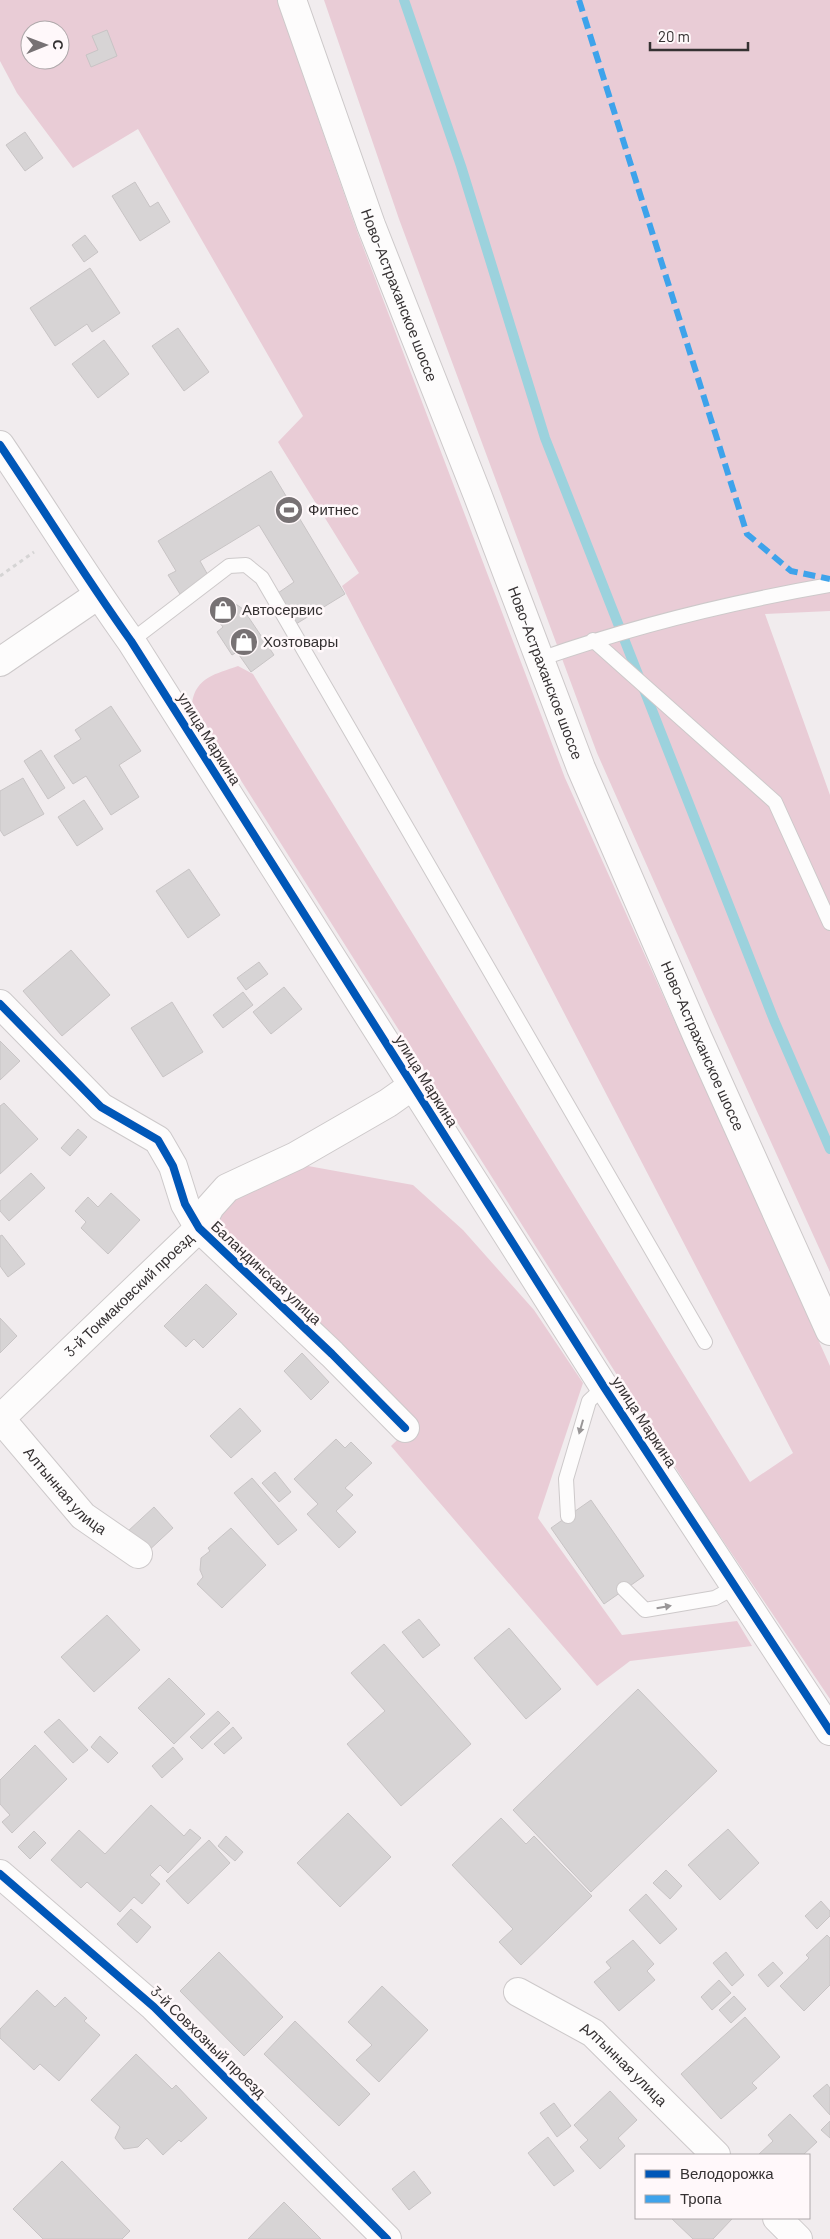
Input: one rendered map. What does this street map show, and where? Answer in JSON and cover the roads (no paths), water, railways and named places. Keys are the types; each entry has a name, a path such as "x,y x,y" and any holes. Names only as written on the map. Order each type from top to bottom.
{"street":[{"name":"Ново-Астраханское шоссе","path":"292,0 371,225 581,768 698,1038 830,1331"},
{"name":"улица Маркина","path":"0,446 60,534 98,596 131,641 604,1387 830,1731"},
{"path":"0,662 98,596"},
{"name":"Баландинская улица","path":"0,1004 101,1107 158,1140 173,1166 185,1204 199,1228 332,1354 405,1428"},
{"name":"3-й Токмаковский проезд","path":"0,1419 199,1228 210,1207 227,1188 296,1156 388,1103 412,1086"},
{"name":"Алтынная улица","path":"0,1419 83,1516 138,1554"},
{"name":"3-й Совхозный проезд","path":"0,1874 154,2007 387,2239"},
{"name":"Алтынная улица","path":"518,1992 594,2032 715,2154"},
{"path":"778,2219 798,2239"}],"lane":[{"path":"131,641 229,566 246,566 262,578 704,1342"},
{"path":"540,658 592,640 759,597 830,585"},
{"path":"592,640 775,802 830,923"},
{"path":"568,1516 566,1479 589,1401 604,1387"},
{"path":"624,1590 645,1610 715,1598 735,1587"}],"waterway":[{"path":"404,0 461,166 545,438 774,1020 830,1149"}],"place":[{"name":"Фитнес","path":"289,510"},
{"name":"Автосервис","path":"223,610"},
{"name":"Хозтовары","path":"244,642"}]}
